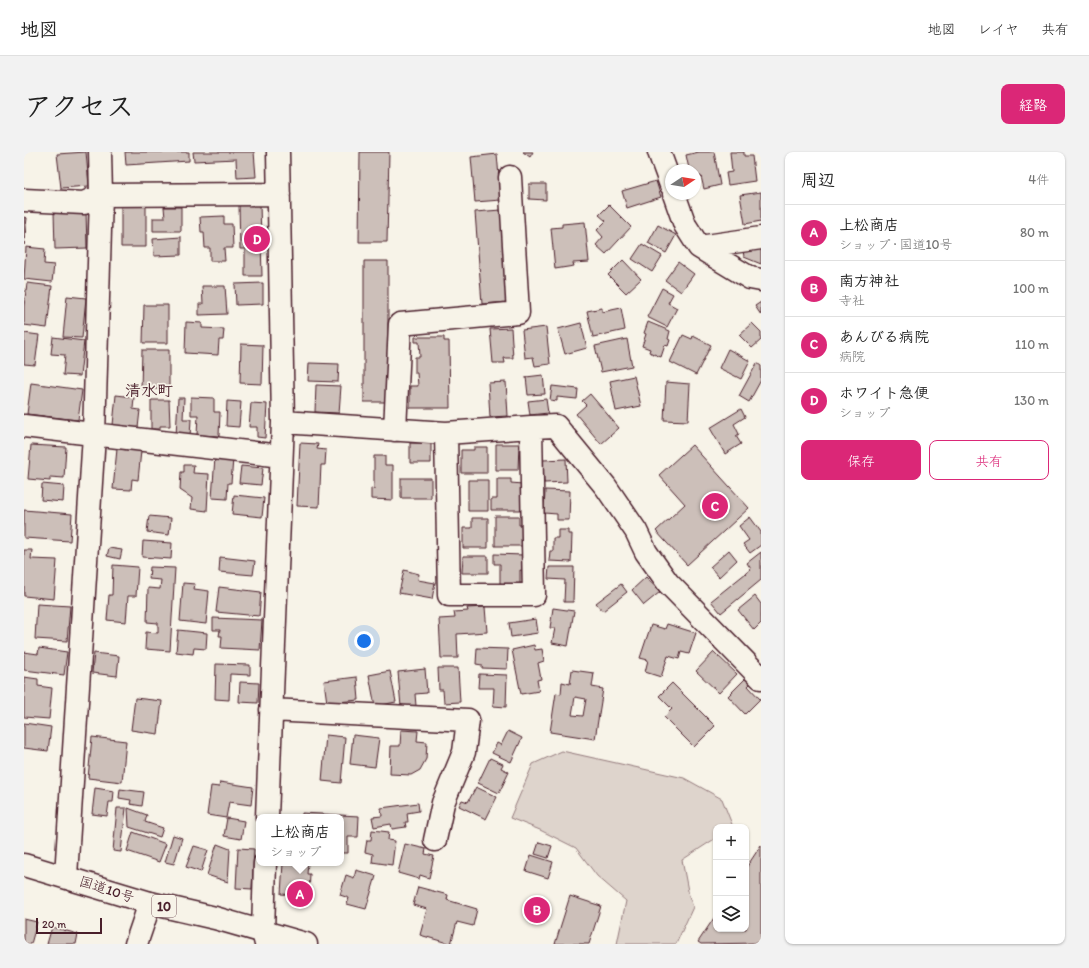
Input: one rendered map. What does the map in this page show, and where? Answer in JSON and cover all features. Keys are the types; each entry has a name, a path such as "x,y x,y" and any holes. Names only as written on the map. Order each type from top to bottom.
{"main road":[{"path":"66,876 94,435 101,195 100,152"},
{"path":"267,814 283,422 278,152"},
{"path":"659,152 665,168"},
{"path":"395,430 400,324 518,314 510,177"},
{"path":"24,200 84,203 101,195 279,194"},
{"path":"676,200 685,225 699,247 750,278 761,280"},
{"path":"699,247 761,238"},
{"path":"283,422 446,433 556,426 606,487 636,531 646,552 668,583 761,678"},
{"path":"24,426 281,456"},
{"path":"446,433 449,595 534,595 531,427"},
{"path":"271,710 468,720 464,752 443,803 435,840"},
{"name":"国道10号","path":"24,865 66,876 265,938 306,944"},
{"path":"265,866 265,938"},
{"path":"136,944 150,903"}],"shaded area":[{"path":"562,751 684,778 722,799 732,824 713,824 713,840 682,860 689,896 693,907 676,944 617,944 626,901 597,876 576,848 540,830 510,818 533,764"}],"building":[{"path":"86,152 89,186 61,188 57,154"},
{"path":"125,152 189,152 189,161 126,165"},
{"path":"193,152 254,152 256,177 237,178 236,159 194,161"},
{"path":"360,152 389,152 387,242 359,242"},
{"path":"523,152 533,152 530,157"},
{"path":"699,152 714,152 720,185 704,189 701,176 701,164 688,164 686,155"},
{"path":"730,152 744,152 744,156 752,156 755,181 728,185 726,173 732,172"},
{"path":"497,154 501,200 475,202 471,157"},
{"path":"656,181 661,197 627,208 622,191"},
{"path":"529,184 546,184 546,200 529,199"},
{"path":"761,192 761,221 745,224 740,195"},
{"path":"239,204 260,204 262,276 245,276 245,249 240,249"},
{"path":"121,205 146,205 146,247 121,247"},
{"path":"609,205 631,227 606,254 596,245 603,237 597,230 606,221 599,215"},
{"path":"164,207 181,207 181,231 153,231 153,218 165,218"},
{"path":"501,210 508,302 482,304 475,212"},
{"path":"86,211 87,248 55,249 54,212"},
{"path":"224,216 224,224 232,224 233,248 224,248 225,261 210,261 210,248 205,248 204,232 201,232 200,217"},
{"path":"24,217 27,218 24,245"},
{"path":"585,222 589,262 573,263 574,266 555,269 551,228 562,227 562,224"},
{"path":"658,225 676,235 666,253 648,243"},
{"path":"181,237 181,255 154,256 153,239"},
{"path":"642,244 662,256 652,272 632,259"},
{"path":"26,247 45,249 44,264 54,265 52,282 24,279"},
{"path":"761,247 761,264 744,257 743,250"},
{"path":"623,260 641,279 626,293 608,275"},
{"path":"364,261 388,261 388,402 364,402"},
{"path":"678,262 694,274 681,292 665,280"},
{"path":"27,283 52,286 47,328 24,325 24,306"},
{"path":"263,283 263,304 236,305 235,284"},
{"path":"202,286 225,286 227,314 199,315 199,304 203,304"},
{"path":"662,288 673,294 668,303 677,308 667,327 647,317"},
{"path":"67,296 86,298 82,338 63,337"},
{"path":"761,302 761,315 755,306"},
{"path":"144,305 168,305 168,343 143,343"},
{"path":"602,308 602,312 621,308 625,330 593,337 587,311"},
{"path":"186,322 202,323 202,328 224,329 223,340 219,340 218,355 185,353"},
{"path":"648,322 670,331 668,346 665,345 661,357 649,352 650,349 642,346 646,334 644,333"},
{"path":"581,323 587,348 565,354 558,329"},
{"path":"752,323 761,332 761,340 752,348 739,335"},
{"path":"546,327 550,364 535,366 533,357 525,358 522,330"},
{"path":"511,328 513,358 504,358 505,363 493,363 490,329"},
{"path":"24,333 39,335 35,365 24,364"},
{"path":"683,335 692,339 693,336 711,345 696,375 670,362"},
{"path":"53,337 84,341 80,376 63,375 65,355 51,354"},
{"path":"415,337 444,337 444,341 449,341 450,408 410,408 410,386 418,386 417,373 415,373 415,357 420,357 419,342 415,342"},
{"path":"627,339 632,366 601,372 595,346"},
{"path":"241,344 263,345 262,384 240,383"},
{"path":"728,349 750,361 741,379 719,368"},
{"path":"142,350 169,350 169,389 141,389"},
{"path":"309,363 339,364 338,382 308,381"},
{"path":"757,363 761,366 761,380 749,402 739,396"},
{"path":"543,375 545,394 528,395 526,377"},
{"path":"634,376 641,406 616,411 610,381"},
{"path":"506,382 508,416 490,417 488,383"},
{"path":"666,382 690,384 688,421 664,420"},
{"path":"31,383 82,390 78,420 27,414"},
{"path":"316,385 341,386 339,413 315,412"},
{"path":"552,386 578,389 577,399 557,397 557,401 550,400"},
{"path":"590,394 619,428 601,444 576,414 586,405 582,401"},
{"path":"116,395 134,397 133,409 140,410 138,428 113,425"},
{"path":"191,397 214,398 214,412 220,412 219,436 197,435 198,415 191,415"},
{"path":"178,398 184,398 183,419 191,419 190,437 176,436"},
{"path":"546,399 548,413 530,415 528,401"},
{"path":"151,400 169,400 170,426 160,426 160,429 151,429"},
{"path":"227,401 241,402 239,427 226,426"},
{"path":"251,403 267,404 265,438 257,437 257,427 249,427"},
{"path":"741,409 745,417 734,424 739,434 736,436 741,444 725,454 710,428"},
{"path":"300,443 318,444 317,449 326,450 325,465 321,465 319,507 297,506"},
{"path":"410,443 431,443 431,463 410,463"},
{"path":"496,444 519,444 518,470 496,470"},
{"path":"31,445 66,447 64,478 50,477 50,481 28,479"},
{"path":"692,445 749,508 687,565 656,531 685,504 659,475"},
{"path":"474,447 487,447 487,473 461,473 461,450 474,450"},
{"path":"117,449 141,451 138,480 132,479 131,490 113,489"},
{"path":"374,456 385,456 385,465 393,465 393,500 371,499 371,488 374,489"},
{"path":"215,457 233,459 231,483 228,483 227,499 212,498"},
{"path":"566,459 567,482 544,483 543,460"},
{"path":"184,465 194,465 193,473 209,474 207,511 191,509 192,498 180,490 181,472 184,472"},
{"path":"241,466 263,468 261,485 239,483"},
{"path":"401,478 431,478 431,498 401,498"},
{"path":"497,479 511,479 511,483 522,484 522,510 491,510 491,499 497,499"},
{"path":"468,480 488,480 488,511 468,511"},
{"path":"42,484 64,486 63,502 41,500"},
{"path":"545,490 570,491 569,520 557,520 557,514 544,513"},
{"path":"234,495 264,498 262,517 232,514"},
{"path":"24,510 72,514 70,541 24,538"},
{"path":"149,516 171,518 169,535 147,532"},
{"path":"495,516 519,516 519,525 523,525 523,546 495,546"},
{"path":"750,517 761,532 761,545 750,553 743,544 749,540 739,526"},
{"path":"472,518 488,518 488,548 463,548 463,528 472,528"},
{"path":"558,530 568,530 568,534 572,534 571,562 549,561 550,551 553,551 553,538 558,538"},
{"path":"143,541 172,543 171,559 142,557"},
{"path":"109,548 122,550 120,559 107,556"},
{"path":"24,550 32,550 31,559 57,560 54,599 24,596"},
{"path":"729,550 737,560 719,577 710,567"},
{"path":"761,552 761,580 721,613 711,601 751,569 747,563"},
{"path":"494,554 523,555 523,571 520,570 520,584 500,584 500,564 494,564"},
{"path":"463,556 488,556 488,573 462,573"},
{"path":"220,557 255,561 253,575 219,572"},
{"path":"113,565 138,567 136,596 128,596 126,622 107,620 109,595 112,595"},
{"path":"150,567 175,568 170,651 145,649 146,632 158,633 158,623 147,622 148,588 160,589 161,580 149,579"},
{"path":"549,567 574,567 573,602 564,602 565,580 548,579"},
{"path":"404,570 419,574 418,580 435,583 432,599 399,593"},
{"path":"646,577 660,592 644,605 632,590"},
{"path":"183,583 195,584 194,589 209,591 206,624 180,621"},
{"path":"621,584 627,592 603,611 596,603"},
{"path":"219,587 261,592 259,616 216,612"},
{"path":"755,596 761,604 761,623 754,630 738,610"},
{"path":"37,604 70,606 67,641 35,639"},
{"path":"485,607 487,632 457,634 458,658 441,658 439,619 455,618 454,612 468,611 467,608"},
{"path":"553,608 574,611 568,646 552,643 555,628 550,628"},
{"path":"213,618 262,620 260,650 221,648 222,636 219,636 220,630 213,630"},
{"path":"536,619 538,633 511,637 509,623"},
{"path":"667,624 696,633 689,654 681,652 679,659 668,656 661,677 645,672 648,660 640,658 651,625 665,629"},
{"path":"178,630 207,633 206,649 194,648 193,654 176,652"},
{"path":"534,645 535,650 542,649 544,661 538,663 541,679 537,680 539,691 521,694 512,650"},
{"path":"39,648 67,652 64,675 24,670 24,652 38,654"},
{"path":"477,648 508,649 507,669 482,668 482,665 476,664"},
{"path":"714,652 737,674 719,693 696,671"},
{"path":"94,653 119,656 117,676 92,673"},
{"path":"216,664 250,665 250,675 230,674 229,700 215,699"},
{"path":"438,668 458,668 460,702 444,703 443,690 439,690"},
{"path":"425,669 427,693 415,694 416,706 401,707 398,672"},
{"path":"572,670 594,673 592,687 603,689 595,739 550,732 556,693 561,694 562,682 570,684","holes":["575,697 586,699 583,716 572,715"]},
{"path":"390,671 396,702 375,706 369,675"},
{"path":"479,674 507,675 506,707 493,706 494,688 478,688"},
{"path":"24,677 38,679 38,686 52,688 49,719 24,717"},
{"path":"357,677 359,700 327,703 324,681"},
{"path":"746,678 751,683 748,686 760,699 745,714 728,696"},
{"path":"240,682 259,683 258,703 239,702"},
{"path":"672,683 715,726 694,747 664,717 672,709 659,696"},
{"path":"135,698 162,701 158,734 131,730"},
{"path":"24,723 51,727 48,751 24,748"},
{"path":"401,730 418,731 417,741 427,742 426,759 420,770 411,775 390,774 391,746 400,746"},
{"path":"508,731 522,738 511,762 492,753 497,743 501,745"},
{"path":"326,735 345,737 341,783 322,781"},
{"path":"353,735 379,738 375,767 350,764"},
{"path":"92,737 126,741 122,782 88,778"},
{"path":"490,758 503,764 501,768 509,772 499,793 478,783"},
{"path":"220,782 253,787 251,805 229,802 226,818 207,815 211,786 219,787"},
{"path":"476,787 497,797 486,819 459,806 462,800 468,802"},
{"path":"95,788 114,791 113,802 109,802 107,816 92,814"},
{"path":"120,789 144,792 142,806 130,804 131,800 119,798"},
{"path":"418,803 419,811 407,813 408,822 405,822 406,827 392,829 391,824 374,827 372,817 382,816 381,808"},
{"path":"117,808 126,808 121,852 113,851"},
{"path":"128,808 147,815 145,822 163,828 160,837 129,827"},
{"path":"344,815 359,816 358,837 348,837 348,853 344,853"},
{"path":"227,818 244,821 241,839 224,836"},
{"path":"372,830 389,832 388,840 395,841 392,865 372,862 373,854 365,852 367,840 371,840"},
{"path":"133,832 166,844 159,862 127,851"},
{"path":"173,835 182,838 174,864 165,862"},
{"path":"539,842 552,846 548,858 535,854"},
{"path":"217,844 230,849 228,882 207,875"},
{"path":"405,844 426,849 425,854 434,856 429,878 420,875 419,879 398,873"},
{"path":"761,845 761,943 701,944 698,942 713,920 713,932 749,932 749,863"},
{"path":"194,846 208,850 201,872 186,867"},
{"path":"238,848 254,849 252,889 236,888"},
{"path":"531,855 553,862 548,878 526,871"},
{"path":"283,866 308,866 307,874 310,874 309,896 281,894"},
{"path":"356,870 376,876 366,909 347,904 349,898 340,895 346,875 354,878"},
{"path":"418,887 448,895 447,900 477,909 473,926 457,922 451,944 420,935 427,909 413,905"},
{"path":"570,896 601,906 589,944 555,944"},
{"path":"24,919 37,922 31,944 24,944"},
{"path":"52,927 78,934 76,944 47,944"}],"place":[{"name":"ホワイト急便","path":"257,239"},
{"name":"あんびる病院","path":"715,506"},
{"name":"上松商店","path":"300,894"},
{"name":"南方神社","path":"537,910"}],"district":[{"name":"清水町","path":"149,390"}]}
